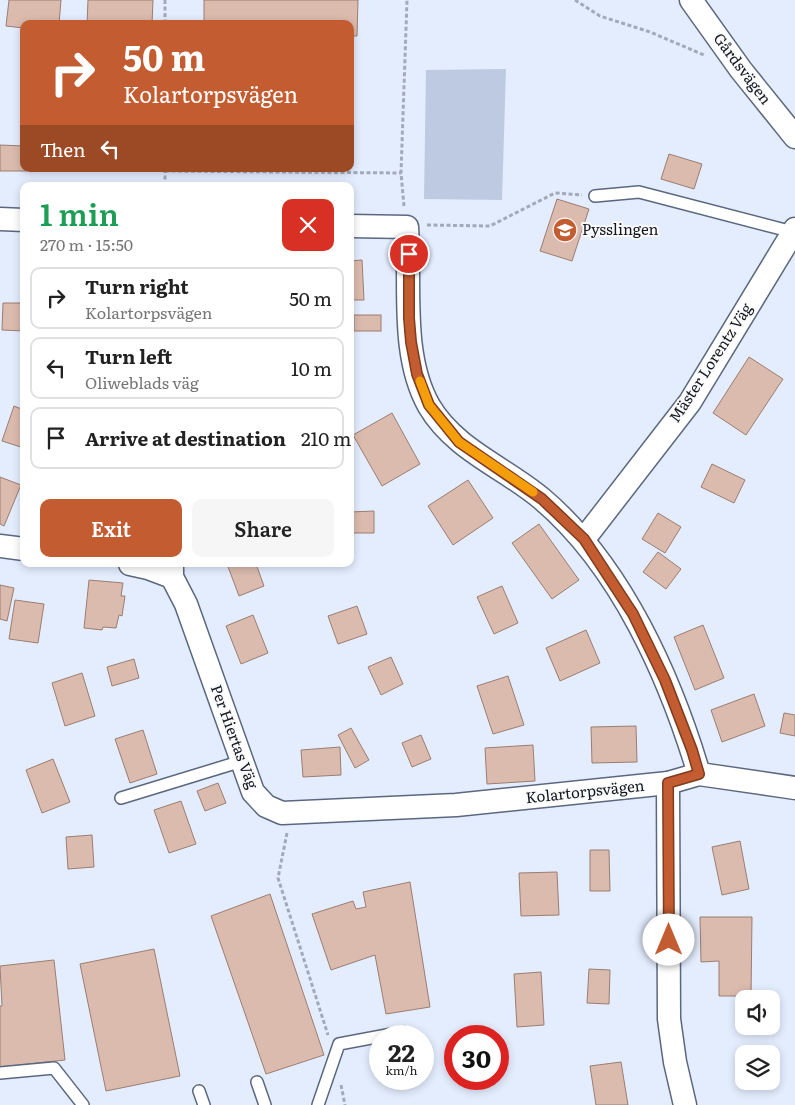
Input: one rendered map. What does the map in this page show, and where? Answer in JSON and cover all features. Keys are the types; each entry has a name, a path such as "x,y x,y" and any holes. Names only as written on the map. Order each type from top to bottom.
{"street":[{"name":"Gårdsvägen","path":"691,0 741,70 795,137"},
{"path":"0,219 20,220"},
{"path":"354,226 407,227 411,342 417,374 429,405 459,442 542,499 584,539 637,623 665,680 692,750 699,774"},
{"name":"Mäster Lorentz Väg","path":"584,539 690,402 794,230"},
{"path":"0,546 20,548"},
{"path":"144,567 172,570"},
{"name":"Per Hiertas Väg","path":"172,570 253,792 266,806 282,813 292,813 492,802"},
{"name":"Kolartorpsvägen","path":"492,802 668,783 699,774 795,788"},
{"path":"668,783 669,1018 675,1062 685,1105"}],"lane":[{"path":"595,196 639,192 794,230"},
{"path":"121,798 242,761"},
{"path":"318,1105 339,1044 369,1038"},
{"path":"0,1073 54,1068 83,1105"},
{"path":"257,1082 265,1105"},
{"path":"199,1091 204,1105"}],"path":[{"path":"165,0 165,20"},
{"path":"407,0 401,173 407,227 436,224 490,226 555,193 595,196"},
{"path":"575,0 600,16 650,32 707,56"},
{"path":"322,172 401,173"},
{"path":"292,813 278,878 335,1056"}],"shaded area":[{"path":"506,69 502,200 424,199 426,70"}],"building":[{"path":"9,0 61,0 59,20 20,20 20,28 6,26"},
{"path":"88,0 153,0 152,20 87,20"},
{"path":"204,0 358,0 357,36 354,36 354,20 204,20"},
{"path":"0,145 20,146 20,171 0,171"},
{"path":"669,154 702,164 694,189 661,179"},
{"name":"Pysslingen","path":"557,199 589,209 572,261 540,251"},
{"path":"362,260 364,300 354,300 354,261"},
{"path":"3,303 20,303 20,331 2,330"},
{"path":"354,315 381,315 381,331 354,331"},
{"path":"749,357 783,379 746,435 713,413"},
{"path":"14,406 20,408 20,447 2,441"},
{"path":"392,413 420,464 382,486 354,434"},
{"path":"712,464 745,480 734,503 701,487"},
{"path":"0,477 20,485 20,487 4,526 0,524"},
{"path":"468,480 493,518 453,545 428,506"},
{"path":"374,511 374,533 354,533 354,512"},
{"path":"658,513 681,527 665,553 642,539"},
{"path":"539,524 579,580 552,599 512,543"},
{"path":"658,552 681,569 666,589 643,572"},
{"path":"228,567 257,567 264,586 239,596"},
{"path":"89,580 123,583 121,596 125,596 122,616 119,615 116,628 103,627 102,630 84,628"},
{"path":"0,585 14,588 7,621 0,619"},
{"path":"502,586 518,623 494,634 477,597"},
{"path":"15,600 44,604 38,643 9,639"},
{"path":"357,606 367,634 338,644 328,616"},
{"path":"253,615 268,653 241,664 226,626"},
{"path":"703,625 724,678 695,690 674,637"},
{"path":"586,630 600,663 560,681 546,648"},
{"path":"391,657 403,684 381,695 368,667"},
{"path":"134,659 139,678 112,686 107,667"},
{"path":"82,673 95,716 65,726 52,683"},
{"path":"508,676 524,725 493,734 477,686"},
{"path":"754,694 765,726 722,742 711,710"},
{"path":"784,713 795,715 795,736 780,733"},
{"path":"636,726 637,762 592,763 591,727"},
{"path":"351,728 369,760 355,768 338,735"},
{"path":"143,730 157,774 130,783 115,739"},
{"path":"421,735 431,759 412,767 402,743"},
{"path":"533,745 535,781 487,784 485,748"},
{"path":"340,747 341,775 303,777 301,750"},
{"path":"53,759 70,802 42,813 26,770"},
{"path":"218,783 226,803 205,811 197,791"},
{"path":"181,801 196,844 169,853 154,810"},
{"path":"92,835 94,867 68,869 66,837"},
{"path":"740,841 749,889 722,895 712,847"},
{"path":"590,850 609,850 610,891 590,891"},
{"path":"557,872 559,915 521,916 519,873"},
{"path":"410,882 430,1007 386,1014 375,955 331,970 312,914 353,901 356,909 366,907 363,892"},
{"path":"270,894 324,1055 266,1074 211,916"},
{"path":"700,917 752,917 751,990 735,990 735,996 719,996 719,961 701,962"},
{"path":"154,949 180,1076 106,1091 80,964"},
{"path":"54,960 65,1060 0,1067 0,1006 2,1006 0,966"},
{"path":"589,969 610,970 609,1004 587,1003"},
{"path":"541,972 544,1025 517,1027 514,974"},
{"path":"621,1062 628,1105 596,1105 590,1066"}],"slow traffic":[{"path":"420,381 429,405 442,424 459,442 533,492"}],"place":[{"name":"Pysslingen","path":"565,230"}],"route":[{"path":"409,254 411,342 417,374 429,405 442,424 459,442 542,499 584,539 633,614 665,680 692,750 699,774 668,783 669,940"}]}
